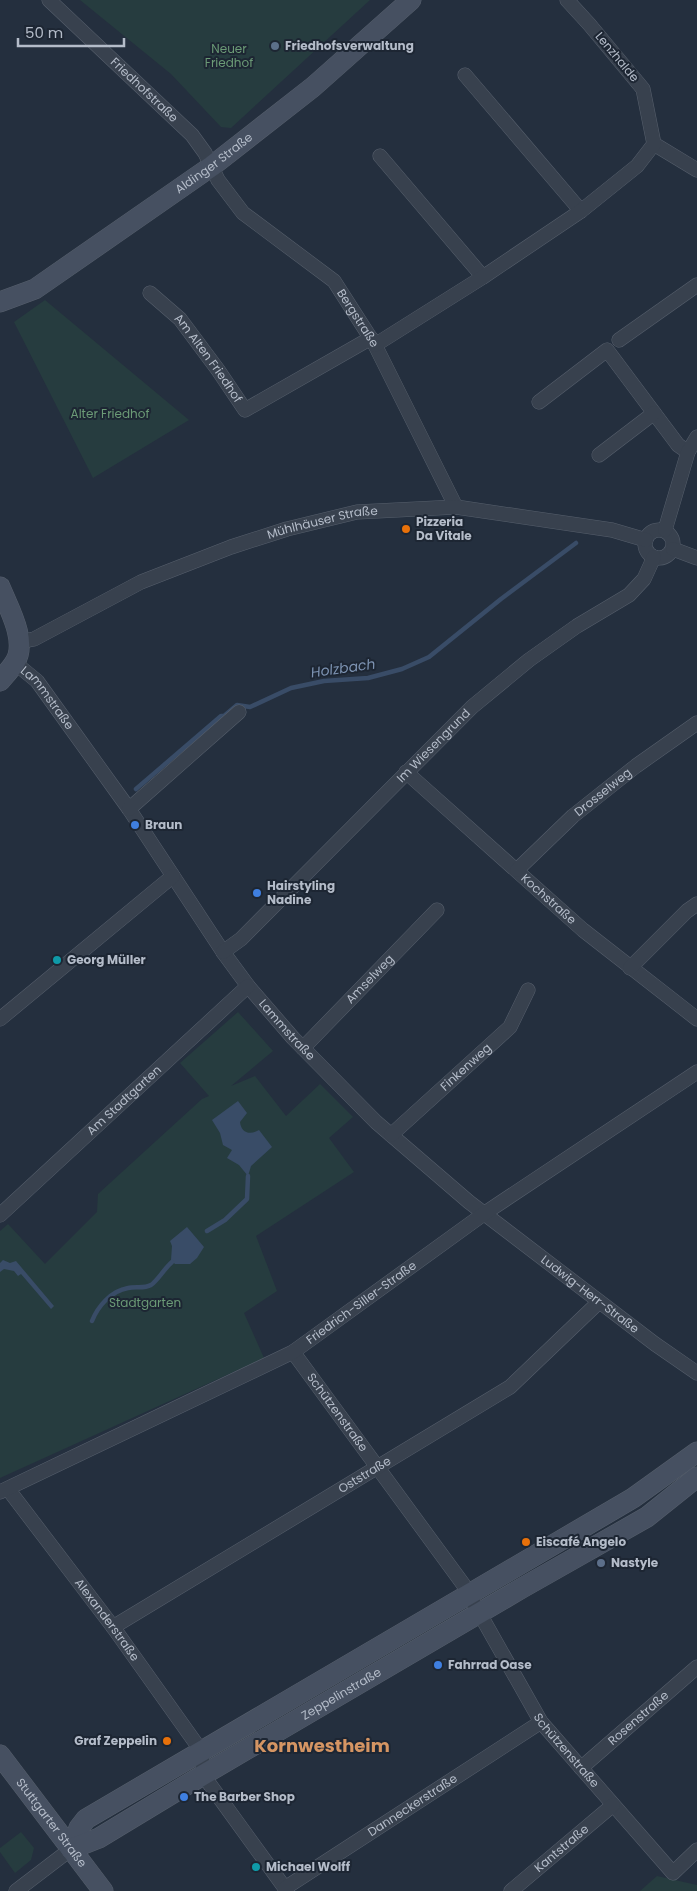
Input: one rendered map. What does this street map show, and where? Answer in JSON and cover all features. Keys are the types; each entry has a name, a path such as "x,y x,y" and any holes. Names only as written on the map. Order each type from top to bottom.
{"street":[{"name":"Friedhofstraße","path":"49,0 192,135 205,152 212,166"},
{"name":"Aldinger Straße","path":"0,302 35,290 212,166 313,88 411,0"},
{"name":"Lenzhalde","path":"567,0 643,89 654,144"},
{"path":"465,75 581,210"},
{"path":"373,341 483,277 581,210 636,166 654,144 697,170"},
{"path":"380,156 483,277"},
{"name":"Bergstraße","path":"212,166 218,180 243,213 334,281 373,341 456,506"},
{"path":"619,340 697,285"},
{"name":"Am Alten Friedhof","path":"150,293 180,319 245,410 373,341"},
{"path":"539,402 607,350 678,445 688,452"},
{"path":"599,455 654,413"},
{"path":"665,530 688,452 697,437"},
{"name":"Mühlhäuser Straße","path":"19,642 34,639 142,582 231,547 287,529 357,512 456,506 612,530 646,540"},
{"path":"665,530 673,538 673,549 665,557 654,557 646,550 646,540 651,532 665,530"},
{"path":"673,549 697,558"},
{"name":"Im Wiesengrund","path":"223,952 240,939 472,707 529,660 578,626 629,595 644,579 654,557"},
{"path":"0,587 15,622 20,652 15,663 0,681"},
{"name":"Lammstraße","path":"15,663 37,681 129,809 223,952 248,986 303,1048 356,1103 390,1135 469,1202 485,1213"},
{"path":"129,809 239,712"},
{"name":"Drosselweg","path":"517,870 572,816 636,766 697,723"},
{"name":"Kochstraße","path":"406,772 583,930 697,1019"},
{"path":"0,1019 173,876"},
{"path":"630,968 687,911 697,904"},
{"name":"Amselweg","path":"303,1048 437,910"},
{"name":"Am Stadtgarten","path":"0,1215 248,986"},
{"name":"Finkenweg","path":"390,1135 510,1027 528,990"},
{"name":"Friedrich-Siller-Straße","path":"4,1490 293,1352 485,1213 697,1072"},
{"name":"Ludwig-Herr-Straße","path":"485,1213 600,1302 697,1373"},
{"name":"Oststraße","path":"113,1627 510,1387 600,1302"},
{"name":"Schützenstraße","path":"293,1352 469,1595"},
{"name":"Zeppelinstraße","path":"71,1849 79,1828 86,1819 633,1498 697,1452"},
{"name":"Zeppelinstraße","path":"71,1849 99,1838 203,1775 647,1517 697,1477"},
{"name":"Alexanderstraße","path":"4,1490 113,1627 202,1752"},
{"path":"469,1595 480,1613"},
{"name":"Schützenstraße","path":"480,1613 541,1722 673,1873 697,1850"},
{"name":"Rosenstraße","path":"581,1768 697,1667"},
{"name":"Danneckerstraße","path":"286,1889 541,1722"},
{"path":"202,1752 203,1775 286,1889"},
{"name":"Stuttgarter Straße","path":"0,1755 103,1891"},
{"name":"Kantstraße","path":"511,1891 613,1805"},
{"path":"16,1891 71,1849"}],"green space":[{"name":"Neuer Friedhof","path":"80,0 370,0 231,128 221,127 171,74"},
{"name":"Alter Friedhof","path":"45,300 189,420 93,478 14,322"},
{"name":"Stadtgarten","path":"238,1012 273,1051 231,1086 255,1076 286,1116 320,1084 353,1117 329,1138 354,1172 256,1236 277,1291 244,1313 264,1358 0,1478 0,1231 8,1224 45,1264 97,1212 98,1194 202,1099 209,1096 180,1063"},
{"path":"21,1832 34,1848 31,1860 15,1873 0,1852 0,1848"},
{"path":"657,1876 697,1885 697,1891 640,1891"}],"water":[{"path":"238,1101 247,1113 240,1122 244,1131 252,1133 259,1130 272,1147 251,1166 248,1176 239,1165 227,1158 232,1150 223,1145 220,1133 212,1120"},
{"path":"187,1227 204,1247 197,1258 190,1264 175,1264 171,1260 172,1246 170,1241"},
{"path":"3,1260 10,1263 16,1261 54,1306 51,1309 21,1274 18,1276 14,1271 4,1269 0,1272 0,1263"}],"waterway":[{"name":"Holzbach","path":"136,789 221,716 224,716 237,705 250,707 291,688 324,681 368,678 402,669 429,657 501,599 576,543"},
{"path":"207,1231 225,1220 247,1199 248,1176"},
{"path":"92,1321 106,1300 116,1292 128,1288 151,1285 172,1262"}],"place":[{"name":"Friedhofsverwaltung","path":"275,46"},
{"name":"Pizzeria Da Vitale","path":"406,529"},
{"name":"Braun","path":"135,825"},
{"name":"Hairstyling Nadine","path":"257,893"},
{"name":"Georg Müller","path":"57,960"},
{"name":"Eiscafé Angelo","path":"526,1542"},
{"name":"Nastyle","path":"601,1563"},
{"name":"Fahrrad Oase","path":"438,1665"},
{"name":"Graf Zeppelin","path":"167,1741"},
{"name":"The Barber Shop","path":"184,1797"},
{"name":"Michael Wolff","path":"256,1867"}],"district":[{"name":"Kornwestheim","path":"322,1746"}]}
